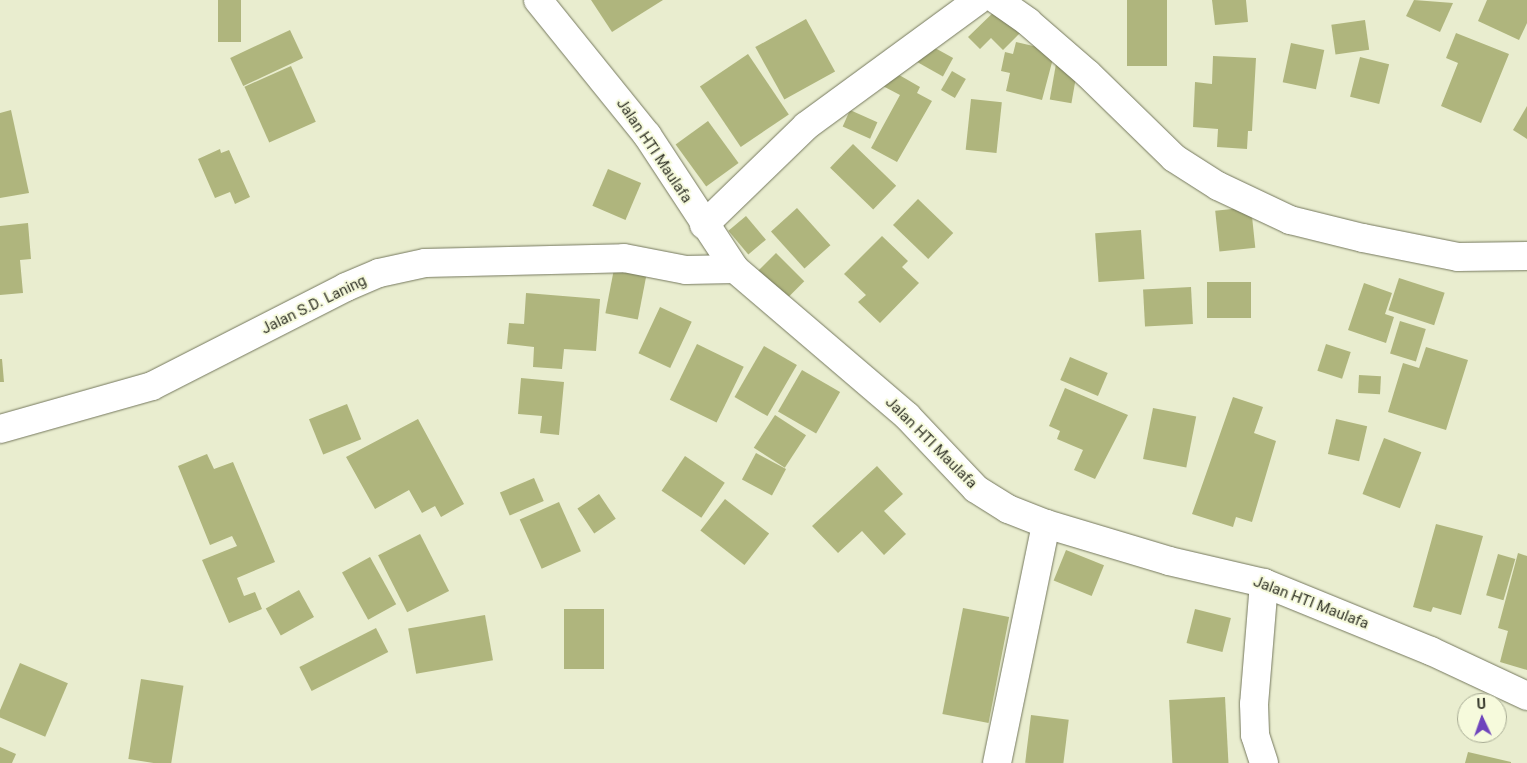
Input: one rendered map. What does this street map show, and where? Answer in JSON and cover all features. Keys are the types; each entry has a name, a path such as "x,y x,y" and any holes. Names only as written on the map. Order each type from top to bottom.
{"street":[{"name":"Jalan HTI Maulafa","path":"538,0 648,135 734,269 907,416 976,489 1008,509 1046,524 1169,561 1264,583 1431,651 1527,696"},
{"path":"704,225 806,126 978,0"},
{"path":"997,0 1028,22 1088,74 1174,158 1218,186 1290,220 1363,238 1458,256 1527,256"},
{"name":"Jalan S.D. Laning","path":"0,430 152,386 346,287 379,274 425,263 624,258 686,270 734,269"},
{"path":"997,763 1046,524"},
{"path":"1264,583 1254,704 1254,735 1264,763"}],"building":[{"path":"218,0 241,0 241,42 218,42"},
{"path":"591,0 663,0 612,32"},
{"path":"1127,0 1167,0 1167,66 1127,66"},
{"path":"1212,0 1246,0 1248,22 1215,25"},
{"path":"1414,0 1453,3 1440,32 1406,16"},
{"path":"1487,0 1527,0 1527,23 1519,40 1478,21"},
{"path":"1000,6 1024,29 1003,50 991,38 980,49 968,37"},
{"path":"806,19 835,71 784,100 755,47"},
{"path":"1365,20 1369,50 1336,54 1331,25"},
{"path":"290,30 303,58 243,86 230,58"},
{"path":"1456,33 1509,54 1481,123 1441,106 1458,63 1446,58"},
{"path":"1016,42 1055,51 1042,100 1006,91 1010,73 1001,71 1005,52 1013,54"},
{"path":"926,43 953,58 943,76 916,61"},
{"path":"1291,43 1324,50 1316,89 1283,82"},
{"path":"748,54 789,115 741,147 700,86"},
{"path":"1213,56 1256,58 1252,131 1248,131 1247,149 1217,147 1218,129 1193,127 1195,82 1212,84"},
{"path":"1360,57 1389,64 1379,104 1350,97"},
{"path":"1056,64 1078,68 1071,103 1050,99"},
{"path":"291,66 316,122 269,142 244,87"},
{"path":"887,68 920,87 917,93 932,101 897,162 871,148 900,95 879,84"},
{"path":"952,71 966,79 955,98 941,90"},
{"path":"971,99 1002,102 996,153 966,150"},
{"path":"1527,106 1527,139 1513,130"},
{"path":"11,110 29,193 0,198 0,113"},
{"path":"850,110 877,122 870,139 843,126"},
{"path":"708,121 739,163 706,187 676,145"},
{"path":"853,144 896,186 873,209 830,168"},
{"path":"220,149 221,153 229,150 250,197 235,204 230,192 215,198 198,159"},
{"path":"608,169 641,183 626,220 592,206"},
{"path":"918,199 953,233 928,259 893,225"},
{"path":"1251,207 1255,248 1219,252 1215,211"},
{"path":"797,208 830,245 804,269 771,231"},
{"path":"746,216 766,240 748,255 728,231"},
{"path":"28,223 31,259 20,260 23,293 0,295 0,226"},
{"path":"1141,230 1144,279 1099,282 1095,233"},
{"path":"882,236 908,261 902,267 919,283 880,323 858,302 866,295 844,274"},
{"path":"776,253 804,281 784,301 756,273"},
{"path":"614,269 646,275 638,319 605,313"},
{"path":"1399,278 1445,293 1434,325 1388,310"},
{"path":"1207,282 1251,282 1251,318 1207,318"},
{"path":"1364,283 1392,293 1385,314 1394,317 1386,343 1348,330"},
{"path":"1191,287 1193,324 1145,326 1143,290"},
{"path":"526,293 600,299 596,351 564,349 562,369 533,367 534,347 507,344 509,323 524,324"},
{"path":"660,307 692,322 670,368 638,353"},
{"path":"1400,321 1426,329 1416,361 1390,354"},
{"path":"697,344 744,367 717,423 670,400"},
{"path":"1326,344 1351,352 1342,379 1317,371"},
{"path":"764,346 797,365 767,416 734,397"},
{"path":"1426,347 1468,360 1446,430 1388,412 1403,363 1419,368"},
{"path":"1070,357 1108,373 1098,396 1060,380"},
{"path":"0,359 2,359 4,382 0,382"},
{"path":"802,370 840,392 816,434 778,412"},
{"path":"1359,375 1381,376 1380,394 1358,393"},
{"path":"521,378 564,382 559,435 540,433 542,416 518,414"},
{"path":"1065,388 1128,415 1095,479 1074,470 1083,450 1057,439 1060,431 1049,426"},
{"path":"1233,397 1263,407 1254,433 1276,441 1252,522 1236,517 1233,527 1192,514"},
{"path":"347,404 361,439 323,455 309,419"},
{"path":"1153,408 1196,416 1186,467 1143,459"},
{"path":"775,415 806,435 785,468 754,448"},
{"path":"418,419 464,504 441,517 435,506 422,513 409,490 375,509 346,457"},
{"path":"1336,419 1367,426 1359,461 1328,454"},
{"path":"1384,438 1421,452 1400,508 1362,494"},
{"path":"756,453 786,469 772,495 742,479"},
{"path":"207,454 214,469 233,462 275,562 237,578 244,596 255,592 262,609 229,623 202,560 237,546 232,536 210,545 178,466"},
{"path":"685,456 725,483 701,518 662,491"},
{"path":"877,466 903,494 884,511 906,534 884,555 862,531 838,553 812,526"},
{"path":"534,478 544,501 510,515 500,492"},
{"path":"599,494 616,519 594,533 577,509"},
{"path":"725,499 769,533 745,565 700,531"},
{"path":"559,502 581,551 542,569 520,519"},
{"path":"1436,524 1483,536 1461,615 1433,607 1431,612 1413,607"},
{"path":"420,534 449,591 407,612 378,555"},
{"path":"1066,550 1104,565 1092,596 1054,581"},
{"path":"1518,553 1527,556 1527,670 1500,662 1508,631 1498,628"},
{"path":"1498,554 1515,559 1503,600 1486,595"},
{"path":"370,557 396,604 368,620 342,573"},
{"path":"299,590 314,617 281,636 266,608"},
{"path":"963,608 1009,617 989,723 942,714"},
{"path":"564,609 604,609 604,669 564,669"},
{"path":"1195,609 1231,618 1222,652 1187,643"},
{"path":"485,615 493,660 416,674 408,629"},
{"path":"376,628 388,652 312,691 299,667"},
{"path":"20,663 68,683 45,737 0,718 0,710"},
{"path":"141,679 183,686 171,763 154,763 128,759"},
{"path":"1225,697 1228,763 1172,763 1169,700"},
{"path":"1031,715 1069,720 1063,763 1025,763"},
{"path":"0,747 16,754 12,763 0,763"},
{"path":"1468,752 1511,762 1511,763 1465,763"}]}
